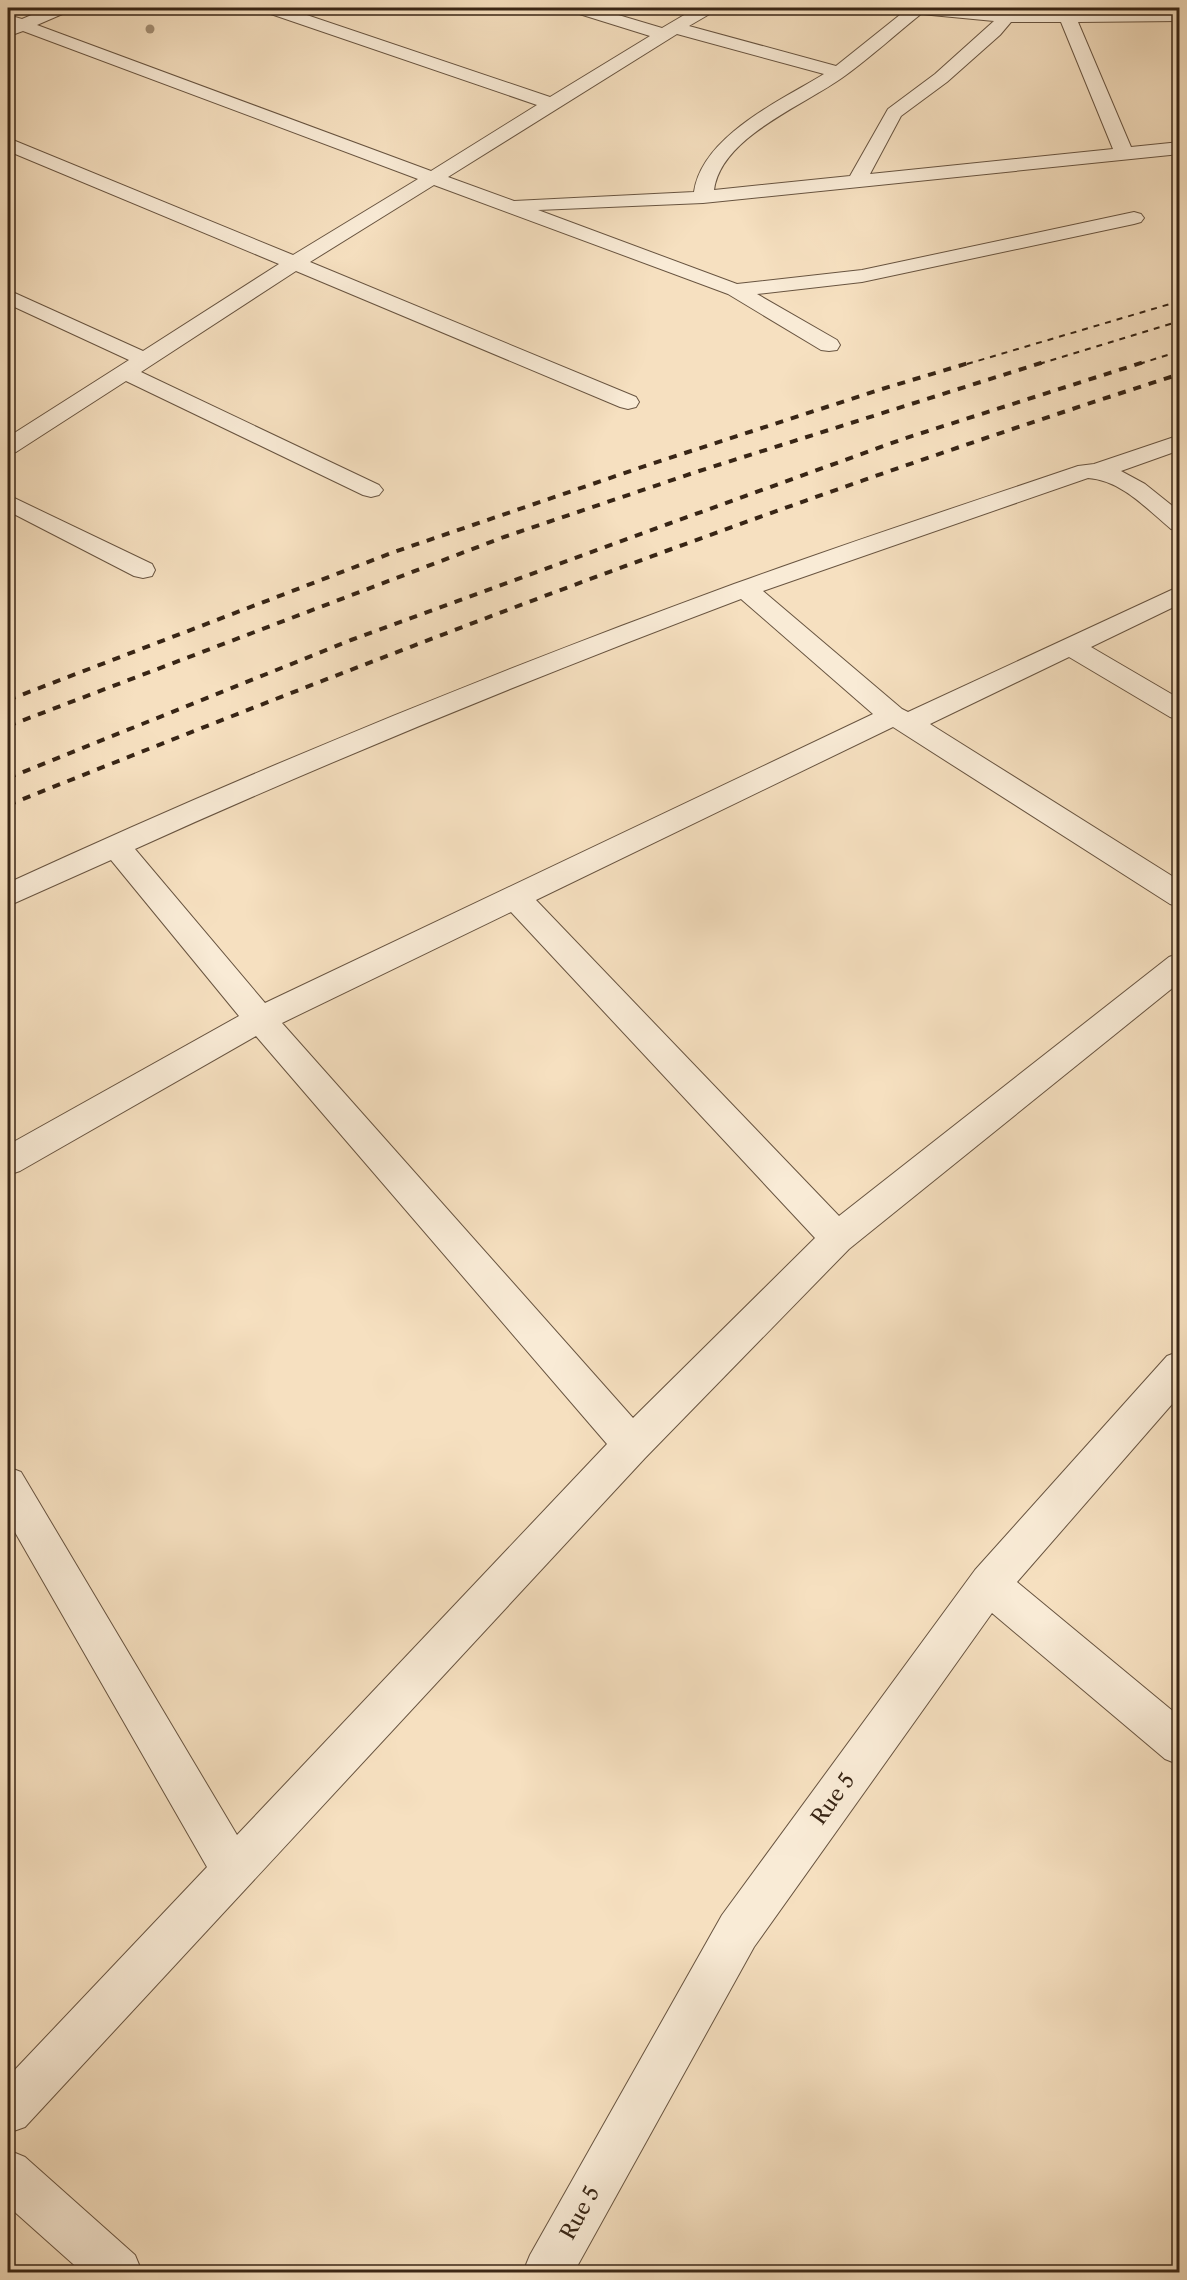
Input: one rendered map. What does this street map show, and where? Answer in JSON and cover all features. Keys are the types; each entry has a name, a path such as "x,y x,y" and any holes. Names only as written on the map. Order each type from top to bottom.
{"street":[{"path":"12,26 61,8"},
{"path":"271,8 552,104"},
{"path":"579,8 839,72"},
{"path":"8,447 296,263 707,8"},
{"path":"703,197 706,176 719,156 741,134 839,72 916,8 1006,17 1179,16"},
{"path":"1067,16 1124,154"},
{"path":"856,182 894,113 940,78 994,31 1006,17"},
{"path":"12,26 735,290 829,345"},
{"path":"8,144 628,402"},
{"path":"504,206 703,197 1179,148"},
{"path":"735,290 862,276 1134,218"},
{"path":"8,296 146,360"},
{"path":"126,373 371,490"},
{"path":"8,895 115,845 454,701 745,589 1086,471 1101,470 1179,442"},
{"path":"1101,470 1117,475 1179,524"},
{"path":"8,502 143,570"},
{"path":"745,589 901,720 1179,896"},
{"path":"8,1161 260,1019 514,896 901,720 1070,646 1179,594"},
{"path":"1070,646 1179,711"},
{"path":"115,845 260,1019 632,1444"},
{"path":"514,896 837,1238"},
{"path":"8,2110 632,1444 837,1238 1179,965"},
{"name":"Rue 5","path":"546,2272 738,1932 989,1584 1174,1383"},
{"path":"8,1485 233,1870"},
{"path":"989,1584 1179,1744"},
{"path":"8,2174 118,2272"}],"railway":[{"path":"967,364 1180,301"},
{"path":"1039,364 1180,321"},
{"path":"1139,364 1180,351"},
{"path":"8,700 394,552 648,465 972,362"},
{"path":"8,726 504,537 696,472 1044,362"},
{"path":"8,778 351,640 903,439 1144,362"},
{"path":"8,805 299,690 590,579 884,473 1180,374"}]}
